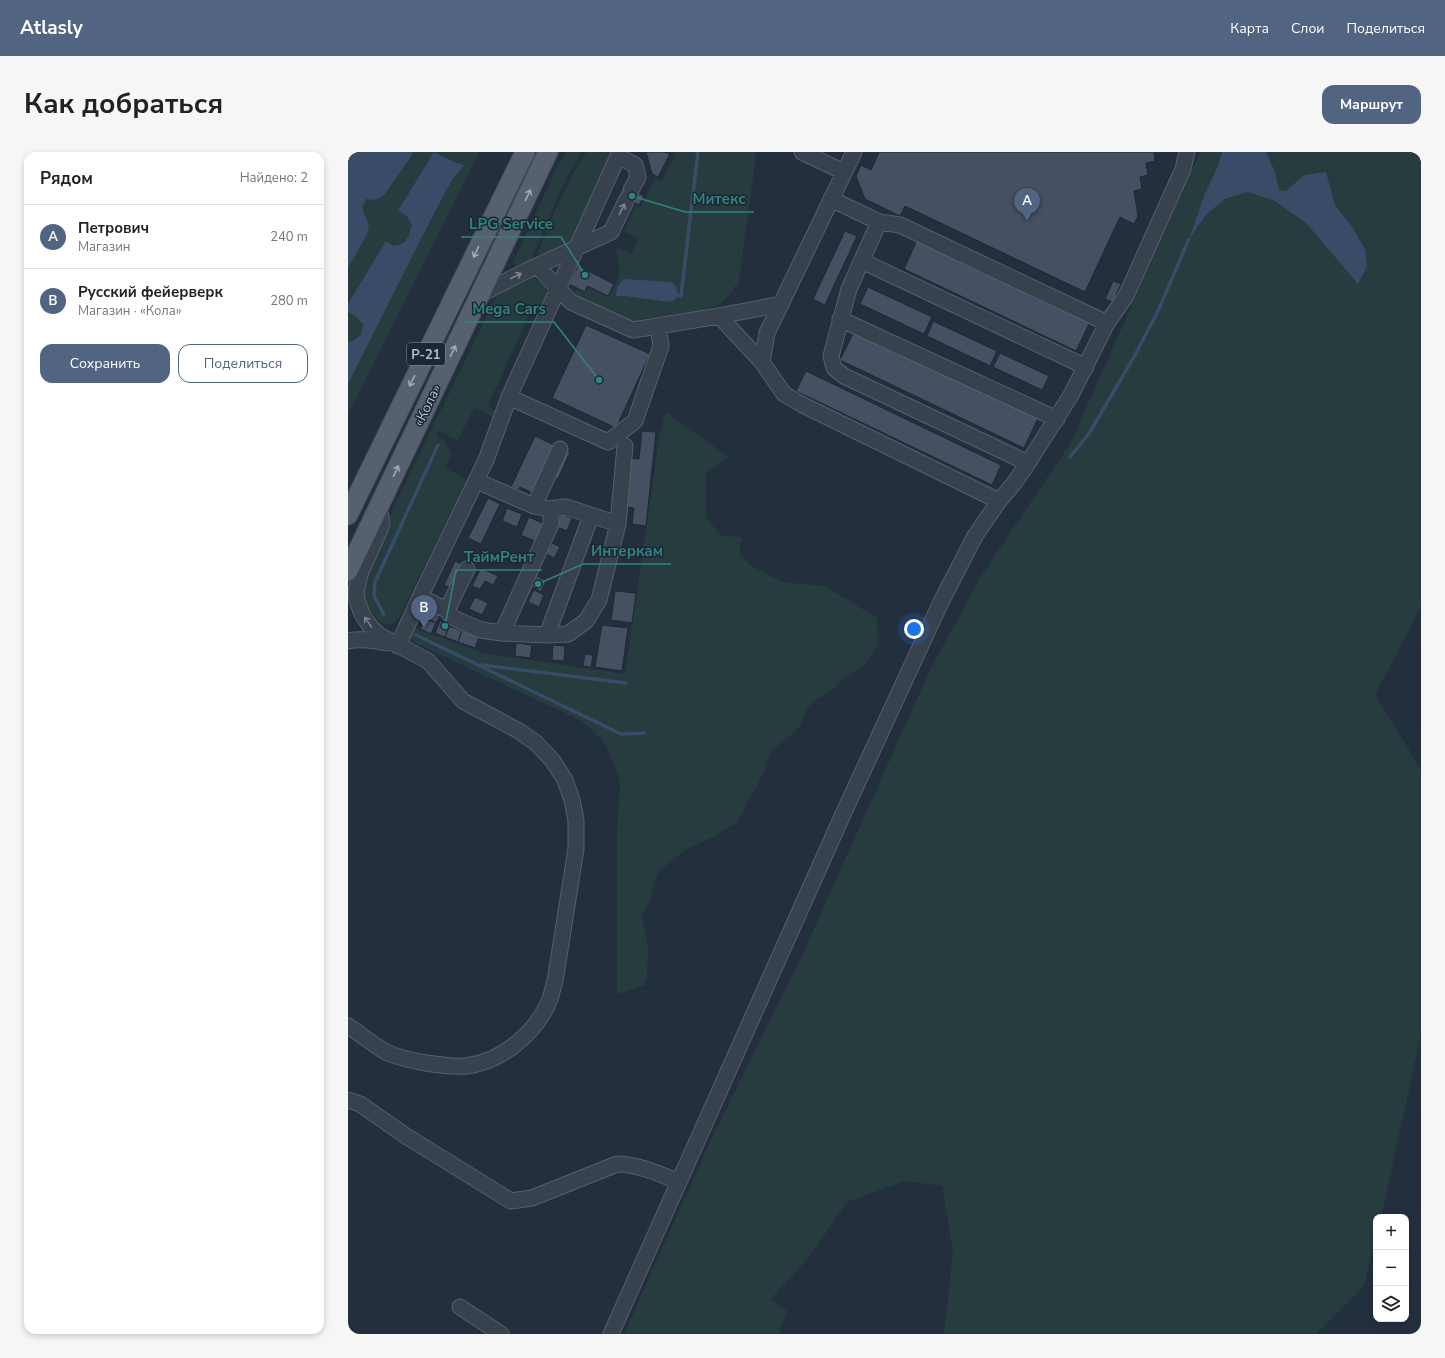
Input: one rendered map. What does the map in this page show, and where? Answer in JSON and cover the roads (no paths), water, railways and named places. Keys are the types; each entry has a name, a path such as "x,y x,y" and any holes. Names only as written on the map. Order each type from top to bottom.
{"main road":[{"name":"«Кола»","path":"348,515 525,152"},
{"name":"«Кола»","path":"348,571 548,152"}],"street":[{"path":"802,152 844,172"},
{"path":"762,362 767,333 830,199 854,152"},
{"path":"611,1334 841,819 941,602 975,536 1015,482 1057,419 1086,367 1107,323 1126,296 1183,169 1187,152"},
{"path":"398,646 486,460 509,397 578,246 619,154 635,165 638,177 610,232 578,246 481,294"},
{"path":"830,199 879,222 900,224 1107,323"},
{"path":"879,222 849,289 831,356 834,368 844,376 1028,463"},
{"path":"862,261 1086,367"},
{"path":"537,266 570,302 633,330 781,304"},
{"path":"719,316 762,362 784,394 803,405 1000,501"},
{"path":"840,319 1057,419"},
{"path":"509,397 608,442 635,421 660,346 658,326"},
{"path":"420,597 447,610 452,617 481,630 502,633 547,635 568,634 586,621 599,600 618,524 625,446"},
{"path":"534,506 560,449"},
{"path":"476,481 534,506 549,509 566,507 618,524"},
{"path":"348,1026 388,1053 411,1061 440,1066 466,1066 490,1060 514,1046 530,1030 550,999 555,981 576,849 576,820 572,800 565,780 553,761 536,743 519,731 463,701 428,661 379,635 370,626 362,614 357,601 356,592 360,574 382,525 380,506"},
{"path":"502,633 551,524 549,509"},
{"path":"547,635 591,516"},
{"path":"447,610 467,569"},
{"path":"348,641 366,639 398,646"},
{"path":"348,1100 360,1104 406,1136 511,1200 532,1198 617,1164 627,1164 679,1182"},
{"path":"460,1307 501,1334"}],"water":[{"path":"353,152 412,152 412,155 384,195 375,200 366,199 362,208 369,226 366,236 348,268 348,158"},
{"path":"434,152 454,162 464,165 452,180 431,219 348,384 348,342 353,341 361,335 363,325 357,317 348,312 348,304 386,241 394,246 404,243 409,235 412,225 407,216 398,211"},
{"path":"1222,152 1266,152 1275,172 1279,190 1286,191 1304,175 1326,172 1335,205 1351,225 1365,249 1367,266 1358,284 1306,223 1275,201 1248,192 1225,199 1206,215 1189,239 1204,196 1218,165"},
{"path":"624,279 671,282 676,286 678,295 675,300 670,302 616,296 616,291"}],"waterway":[{"path":"678,295 681,296 698,152"},
{"path":"1070,457 1090,432 1135,355 1158,311 1189,239"},
{"path":"384,615 374,596 375,582 438,445"},
{"path":"416,635 621,734 644,733"},
{"path":"481,665 626,683"}],"place":[{"name":"Митекс","path":"632,196"},
{"name":"Петрович","path":"1027,221"},
{"name":"LPG Service","path":"585,275"},
{"name":"Mega Cars","path":"599,380"},
{"name":"Интеркам","path":"538,584"},
{"name":"ТаймРент","path":"445,626"},
{"name":"Русский фейерверк","path":"424,628"}]}
